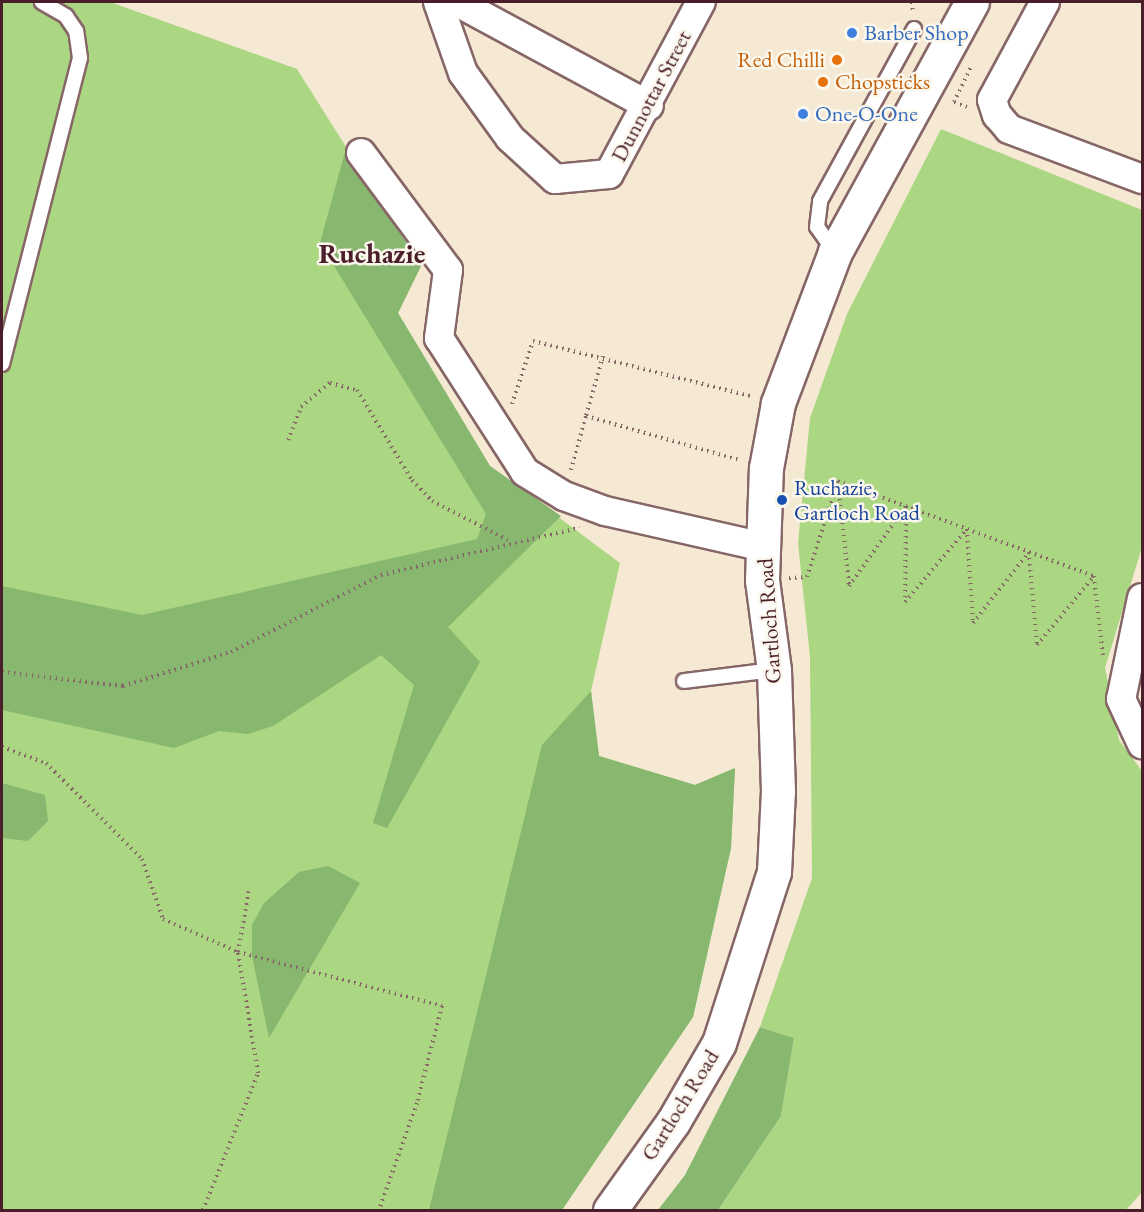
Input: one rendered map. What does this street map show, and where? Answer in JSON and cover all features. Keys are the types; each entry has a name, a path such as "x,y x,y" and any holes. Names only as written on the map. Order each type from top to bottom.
{"main road":[{"name":"Gartloch Road","path":"610,1210 673,1122 719,1043 753,946 774,872 778,791 774,670 762,580 766,468 778,403 835,252 972,2"}],"street":[{"name":"Dunnottar Street","path":"438,2 463,73 510,138 555,179 609,174 649,106 700,2"},
{"path":"457,2 649,106"},
{"path":"1044,2 992,100 1009,129 1143,179"},
{"path":"361,153 448,270 439,338 500,441 525,472 564,496 605,511 764,547"},
{"path":"1143,598 1121,699 1143,744"}],"lane":[{"path":"2,364 80,58 76,31 66,16 42,2"},
{"path":"835,252 817,227 820,201 914,29"},
{"path":"684,681 774,670"}],"path":[{"path":"500,441 532,340 603,356 778,403"},
{"path":"564,496 603,356"},
{"path":"288,440 301,407 330,383 357,390 412,480 432,501 508,540"},
{"path":"586,416 766,468"},
{"path":"838,481 849,586 906,506"},
{"path":"838,481 1094,576"},
{"path":"762,580 807,577 838,481"},
{"path":"906,506 905,602 967,529"},
{"path":"2,672 123,686 231,652 381,575 508,540 572,532 605,511"},
{"path":"967,529 973,623 1029,552"},
{"path":"1029,552 1038,645 1094,576"},
{"path":"1094,576 1101,656 1125,680"},
{"path":"2,747 46,763 142,859 164,919 238,951 442,1006 417,1103 379,1210"},
{"path":"203,1210 258,1073 238,951 249,890"}],"green space":[{"path":"2,2 110,2 297,69 421,266 398,313 490,466 620,563 591,691 599,756 695,785 735,768 731,848 693,1017 562,1210 2,1210"},
{"path":"941,129 1142,210 1142,547 1105,668 1119,740 1142,771 1142,1192 1126,1210 718,1210 781,1116 794,1038 760,1027 812,878 810,657 798,543 810,418 847,314"},
{"path":"346,148 421,266 398,313 490,466 561,516 448,627 480,662 387,828 373,823 414,685 381,655 273,726 248,734 219,731 174,748 2,710 2,586 142,615 477,539 486,514 320,243"},
{"path":"591,691 599,756 695,785 735,768 731,848 693,1017 562,1210 429,1210 542,745"},
{"path":"2,783 45,795 48,821 28,841 2,838"},
{"path":"328,866 360,883 269,1038 252,956 252,925 264,903 299,872"},
{"path":"760,1027 794,1038 781,1116 718,1210 658,1210 685,1175"}],"place":[{"name":"Barber Shop","path":"852,33"},
{"name":"Red Chilli","path":"837,60"},
{"name":"Chopsticks","path":"823,82"},
{"name":"One-O-One","path":"803,114"},
{"name":"Ruchazie, Gartloch Road","path":"782,500"}],"district":[{"name":"Ruchazie","path":"372,253"}]}
